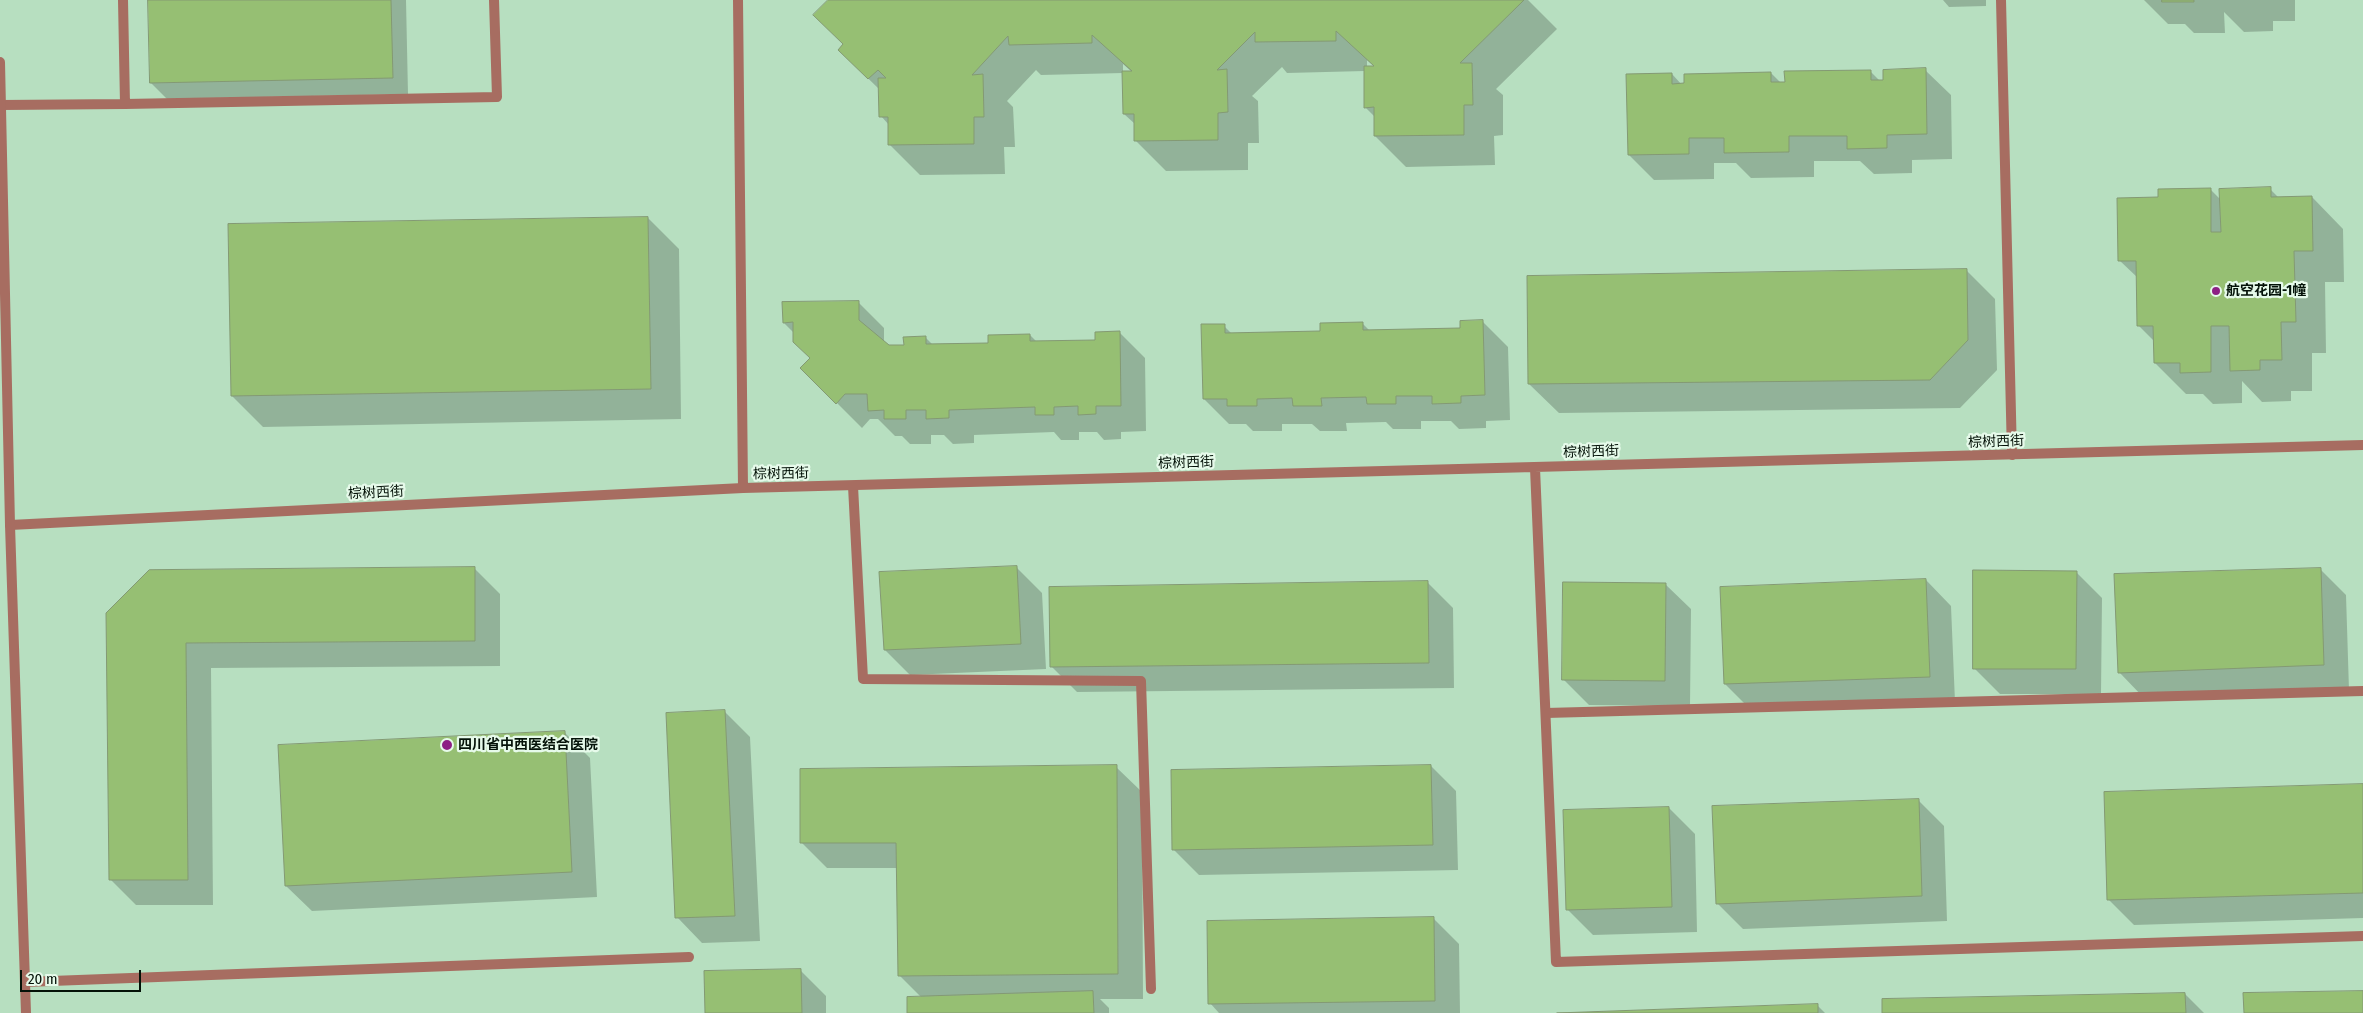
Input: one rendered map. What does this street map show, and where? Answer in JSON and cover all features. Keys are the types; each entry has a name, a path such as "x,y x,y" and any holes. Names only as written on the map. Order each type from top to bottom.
{"street":[{"path":"123,0 125,104"},
{"path":"1,105 497,97 494,0"},
{"path":"738,0 744,488"},
{"path":"2001,0 2012,455"},
{"path":"0,62 10,525 26,1013"},
{"name":"棕树西街","path":"10,525 744,488 2363,445"},
{"path":"1535,468 1556,962 2363,936"},
{"path":"853,486 863,679 1141,681 1151,989"},
{"path":"1546,713 2363,691"},
{"path":"25,982 689,957"}],"building":[{"path":"148,0 391,0 393,78 150,83"},
{"path":"828,0 1524,0 1460,63 1472,63 1473,105 1464,105 1464,135 1374,136 1374,107 1364,108 1364,66 1374,66 1336,31 1336,41 1255,42 1255,32 1217,70 1227,69 1228,112 1218,113 1218,140 1134,141 1134,114 1123,114 1122,71 1132,71 1092,35 1092,43 1009,45 1008,36 972,75 983,74 984,117 974,117 974,144 888,145 888,117 879,117 878,78 886,78 878,70 868,79 838,50 843,44 813,15"},
{"path":"2162,0 2194,0 2194,2 2162,2"},
{"path":"1926,68 1927,134 1887,135 1887,148 1847,149 1847,136 1789,136 1789,152 1724,153 1724,138 1689,138 1689,154 1628,155 1626,74 1672,73 1672,84 1684,83 1684,74 1771,72 1771,82 1785,82 1784,71 1871,70 1871,80 1883,80 1883,70"},
{"name":"航空花园-1幢","path":"2271,187 2271,197 2312,196 2313,251 2294,251 2296,322 2281,322 2282,360 2260,360 2260,370 2230,371 2229,326 2211,326 2211,372 2180,373 2180,363 2154,363 2153,326 2137,326 2136,261 2118,261 2117,198 2158,197 2158,189 2211,188 2211,232 2221,232 2219,189"},
{"path":"648,217 651,389 231,396 228,224"},
{"path":"1967,269 1968,340 1930,380 1528,384 1527,276"},
{"path":"859,301 859,320 889,345 904,345 903,337 926,336 926,344 988,343 988,335 1030,334 1030,341 1095,340 1095,332 1120,331 1121,406 1096,406 1096,414 1078,415 1078,406 1054,407 1054,415 1035,415 1035,407 949,410 949,418 926,419 926,410 906,410 906,419 884,419 884,410 868,411 867,394 845,394 836,404 800,368 810,358 793,342 793,322 783,323 782,302"},
{"path":"1483,320 1485,395 1461,396 1461,403 1432,404 1432,396 1396,396 1396,404 1367,404 1366,397 1321,398 1322,406 1293,406 1292,398 1257,399 1257,406 1227,406 1227,399 1203,399 1201,324 1225,324 1225,333 1320,331 1320,323 1363,322 1363,330 1460,328 1460,321"},
{"path":"1017,566 1021,644 884,650 879,572"},
{"path":"475,567 475,641 186,643 188,880 109,880 106,613 149,570"},
{"path":"2321,568 2324,665 2118,673 2114,574"},
{"path":"1973,570 2077,571 2076,669 1973,669"},
{"path":"1926,579 1930,677 1724,684 1720,587"},
{"path":"1428,581 1429,663 1050,667 1049,587"},
{"path":"1563,582 1666,583 1665,681 1562,680"},
{"path":"725,710 735,916 675,918 666,713"},
{"path":"565,731 572,872 285,886 278,745"},
{"path":"1117,765 1118,974 898,976 896,843 800,843 800,769"},
{"path":"1431,765 1433,845 1172,850 1171,770"},
{"path":"2363,784 2363,893 2107,900 2104,792"},
{"path":"1919,799 1922,896 1716,904 1712,806"},
{"path":"1669,807 1672,907 1566,910 1563,810"},
{"path":"1434,917 1435,1001 1208,1004 1207,921"},
{"path":"801,969 802,1013 705,1013 704,971"},
{"path":"1093,991 1094,1013 907,1013 907,997"},
{"path":"2363,991 2363,1013 2244,1013 2243,993"},
{"path":"2185,993 2186,1013 1882,1013 1882,999"},
{"path":"1818,1004 1818,1013 1557,1013"}],"place":[{"name":"航空花园-1幢","path":"2216,291"},
{"name":"四川省中西医结合医院","path":"447,745"}]}
